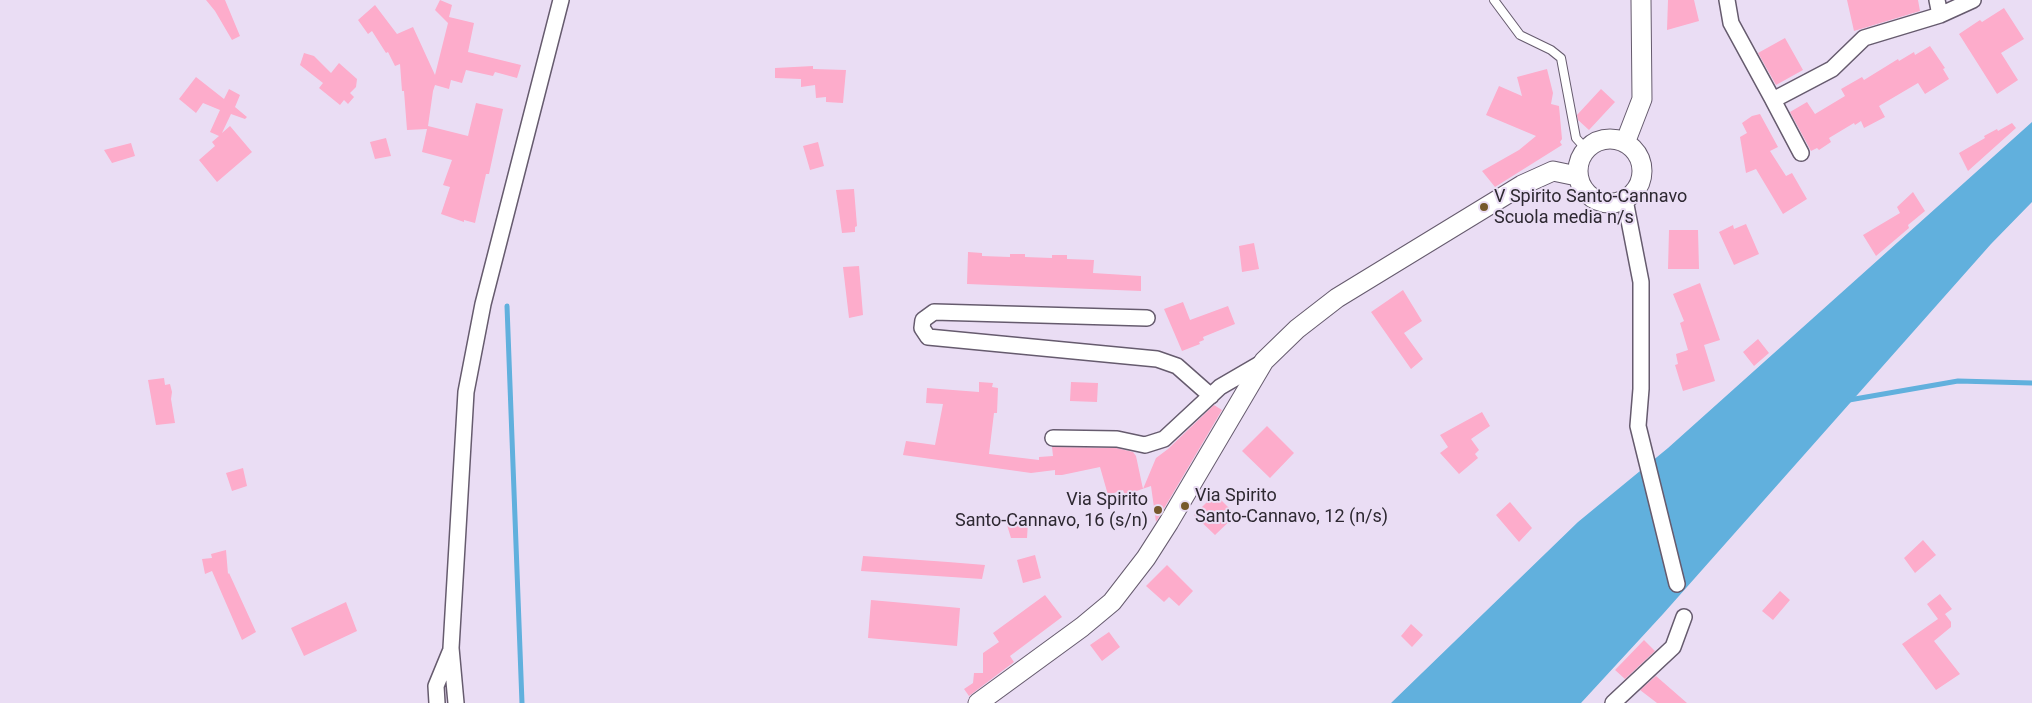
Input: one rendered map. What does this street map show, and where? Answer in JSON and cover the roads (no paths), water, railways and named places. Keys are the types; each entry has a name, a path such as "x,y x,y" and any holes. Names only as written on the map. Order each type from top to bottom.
{"street":[{"path":"456,703 452,648 466,392 483,304 562,0"},
{"path":"1625,143 1642,99 1641,0"},
{"path":"1727,0 1731,23 1801,154"},
{"path":"1937,0 1940,15"},
{"path":"1773,100 1832,69 1864,38 1940,15 1973,0"},
{"path":"1612,139 1625,143 1636,152 1642,164 1642,178 1636,191 1625,200 1610,204 1595,201 1583,190 1577,176 1578,162 1586,149 1597,141 1612,139"},
{"path":"1053,438 1117,439 1145,445 1164,439 1220,388 1264,361 1297,329 1337,298 1522,185 1553,171 1577,176"},
{"path":"1625,200 1641,282 1641,389 1638,426 1678,584"},
{"path":"1147,318 934,312 923,320 922,328 928,337 1157,359 1177,366 1211,396"},
{"path":"978,703 1082,627 1112,602 1146,558 1160,536 1264,361"},
{"path":"1613,703 1673,647 1684,617"},
{"path":"436,703 436,686 452,648"}],"lane":[{"path":"1494,0 1520,35 1551,50 1561,58 1576,138 1586,149"}],"water":[{"path":"2032,122 2032,202 1991,244 1663,614 1581,703 1391,703 1578,522 1668,448"}],"waterway":[{"path":"507,306 522,703"},
{"path":"1849,400 1958,381 2032,383"}],"place":[{"name":"V Spirito Santo-Cannavo Scuola media n/s","path":"1484,207"},
{"name":"Via Spirito Santo-Cannavo, 12 (n/s)","path":"1185,506"},
{"name":"Via Spirito Santo-Cannavo, 16 (s/n)","path":"1158,510"}]}
